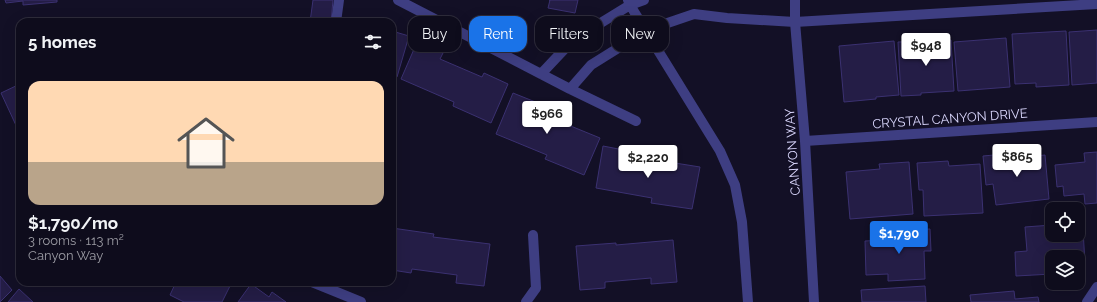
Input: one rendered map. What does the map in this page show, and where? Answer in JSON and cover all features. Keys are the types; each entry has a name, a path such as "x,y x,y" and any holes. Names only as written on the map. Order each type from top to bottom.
{"street":[{"path":"337,18 339,0"},
{"path":"398,0 540,74 636,121"},
{"path":"540,74 573,40 629,2 644,0"},
{"name":"CANYON WAY","path":"794,0 805,141 814,302"},
{"path":"629,2 638,16"},
{"path":"669,23 694,14 727,18 795,22 1097,4"},
{"path":"570,89 591,65 612,52"},
{"path":"660,52 720,151 735,185 742,222 748,302"},
{"name":"CRYSTAL CANYON DRIVE","path":"805,141 1097,122"},
{"path":"526,302 536,288 533,235"},
{"path":"322,286 361,302"},
{"path":"1087,302 1097,287"}],"building":[{"path":"5,0 57,0 57,2 23,5 23,1 6,3"},
{"path":"313,0 333,0 331,18 311,18"},
{"path":"550,0 578,0 575,13 548,8"},
{"path":"1097,30 1097,83 1072,85 1069,32"},
{"path":"1066,31 1069,85 1036,87 1036,83 1015,84 1012,34"},
{"path":"396,32 408,36 396,77"},
{"path":"1006,38 1010,87 958,91 954,42"},
{"path":"951,40 954,91 901,96 898,42"},
{"path":"894,41 899,95 844,102 839,46"},
{"path":"413,52 444,52 440,59 482,77 484,73 508,84 491,123 453,106 454,102 401,79"},
{"path":"16,86 16,125 1,93"},
{"path":"513,93 538,103 534,111 600,138 584,175 545,159 547,155 496,134"},
{"path":"603,146 629,151 627,158 674,166 675,163 700,167 692,209 651,203 652,198 596,188"},
{"path":"1097,152 1097,203 1085,204 1084,194 1064,196 1063,186 1057,187 1055,165 1085,162 1084,153"},
{"path":"1016,153 1017,158 1045,155 1049,199 996,205 993,184 986,185 983,156"},
{"path":"948,161 949,166 980,164 983,213 924,216 923,190 919,190 917,163"},
{"path":"909,162 913,214 850,219 846,172 880,169 879,164"},
{"path":"1045,226 1045,242 1084,242 1084,250 1045,250 1045,274 1016,276 1015,252 1027,251 1025,227"},
{"path":"396,229 434,234 433,237 490,244 484,286 456,283 457,275 412,269 411,273 396,271"},
{"path":"930,229 931,251 924,251 925,279 888,281 888,274 866,275 865,241 884,240 883,231"},
{"path":"673,240 677,282 651,284 651,278 605,282 605,288 580,290 576,246 616,243 616,245"},
{"path":"0,276 12,290 0,302"},
{"path":"174,286 230,286 222,302 184,302 170,295"},
{"path":"250,286 254,286 269,297 272,292 286,302 238,302"},
{"path":"925,286 926,302 862,302 861,290"},
{"path":"19,289 33,302 8,302"},
{"path":"1014,291 1015,299 1038,297 1039,302 971,302 970,295"}]}
